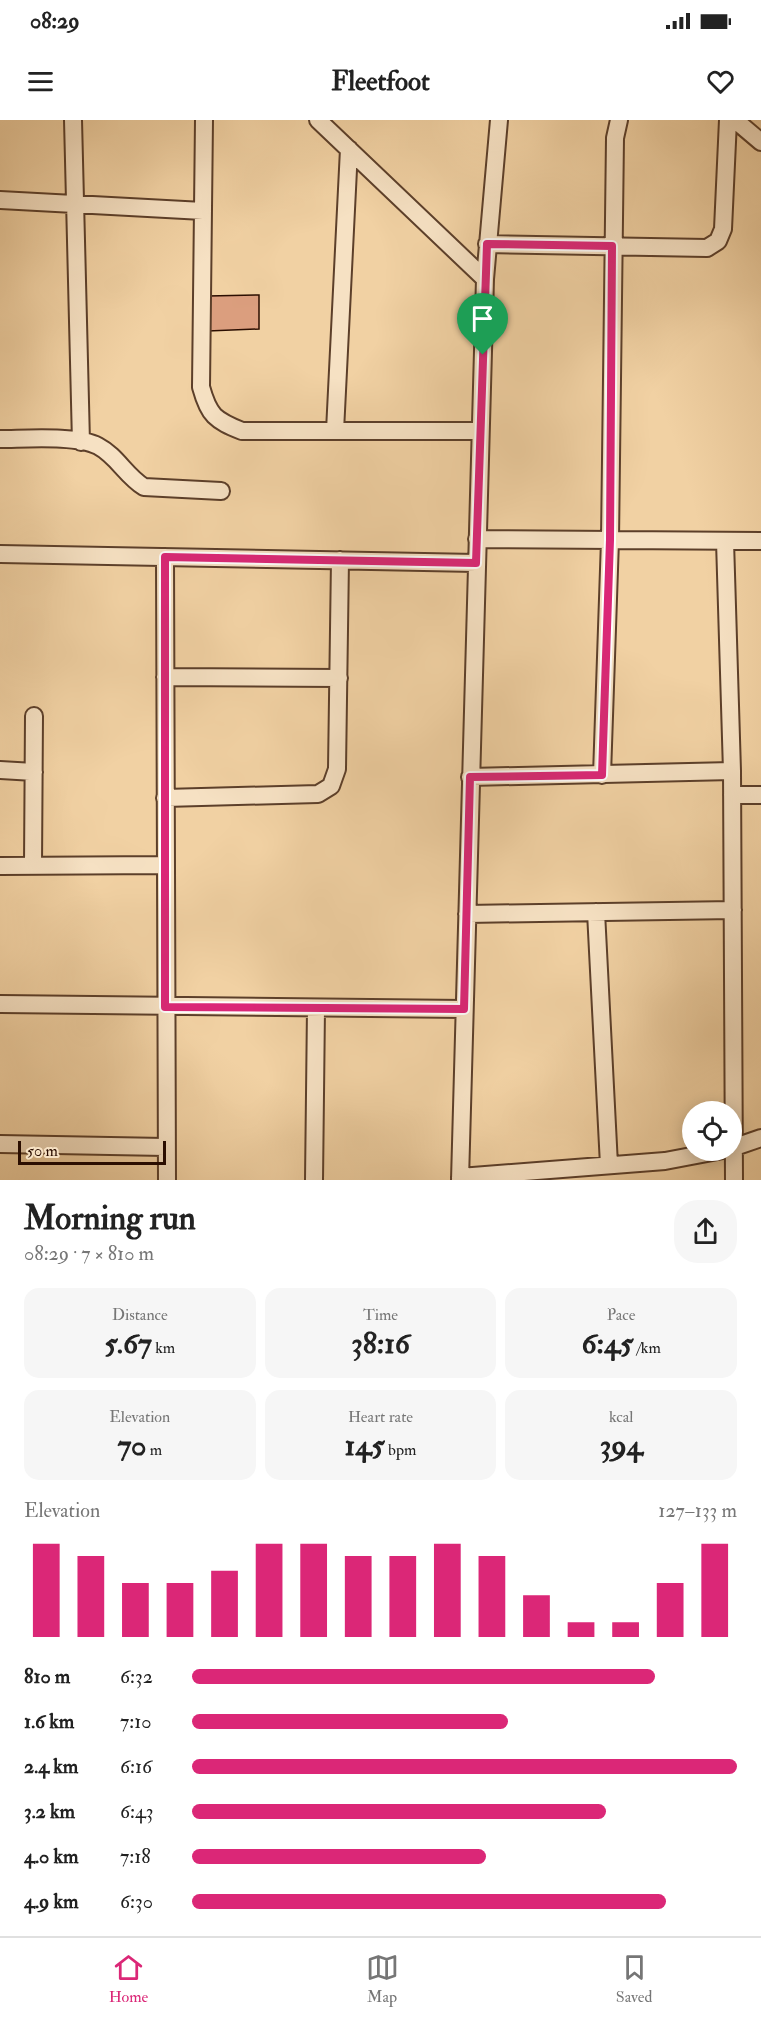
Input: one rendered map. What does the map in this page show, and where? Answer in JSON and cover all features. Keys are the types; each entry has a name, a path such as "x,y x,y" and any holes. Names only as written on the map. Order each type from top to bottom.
{"street":[{"path":"73,120 77,204 81,442"},
{"path":"204,120 201,387 206,407 220,423 242,431 480,431"},
{"path":"318,120 485,279"},
{"path":"499,120 485,279 460,1179 682,1158"},
{"path":"602,775 610,540 612,246 615,138 619,120"},
{"path":"487,244 708,248 718,241 723,229 728,120"},
{"path":"735,120 761,142"},
{"path":"335,431 349,149"},
{"path":"0,200 203,212"},
{"path":"0,439 81,442 98,446 134,481 144,487 221,490"},
{"path":"477,539 761,541"},
{"path":"724,540 732,771 733,910 730,1101"},
{"path":"0,554 476,563"},
{"path":"165,557 165,1148 167,1180"},
{"path":"165,798 318,794 331,786 337,769 340,560"},
{"path":"165,677 339,678"},
{"path":"33,866 34,716"},
{"path":"0,770 34,772"},
{"path":"470,777 732,771"},
{"path":"732,795 761,795"},
{"path":"0,866 165,865"},
{"path":"467,914 733,910"},
{"path":"596,912 609,1166"},
{"path":"0,1004 464,1009"},
{"path":"314,1180 316,1008"},
{"path":"742,1145 761,1138"},
{"path":"0,1144 165,1148"},
{"path":"731,1161 734,1180"}],"building":[{"path":"259,295 259,329 208,331 208,296"}],"route":[{"path":"487,244 612,246 610,540 602,775 470,777 464,1009 165,1007 165,557 476,563 483,355 487,244"}]}
